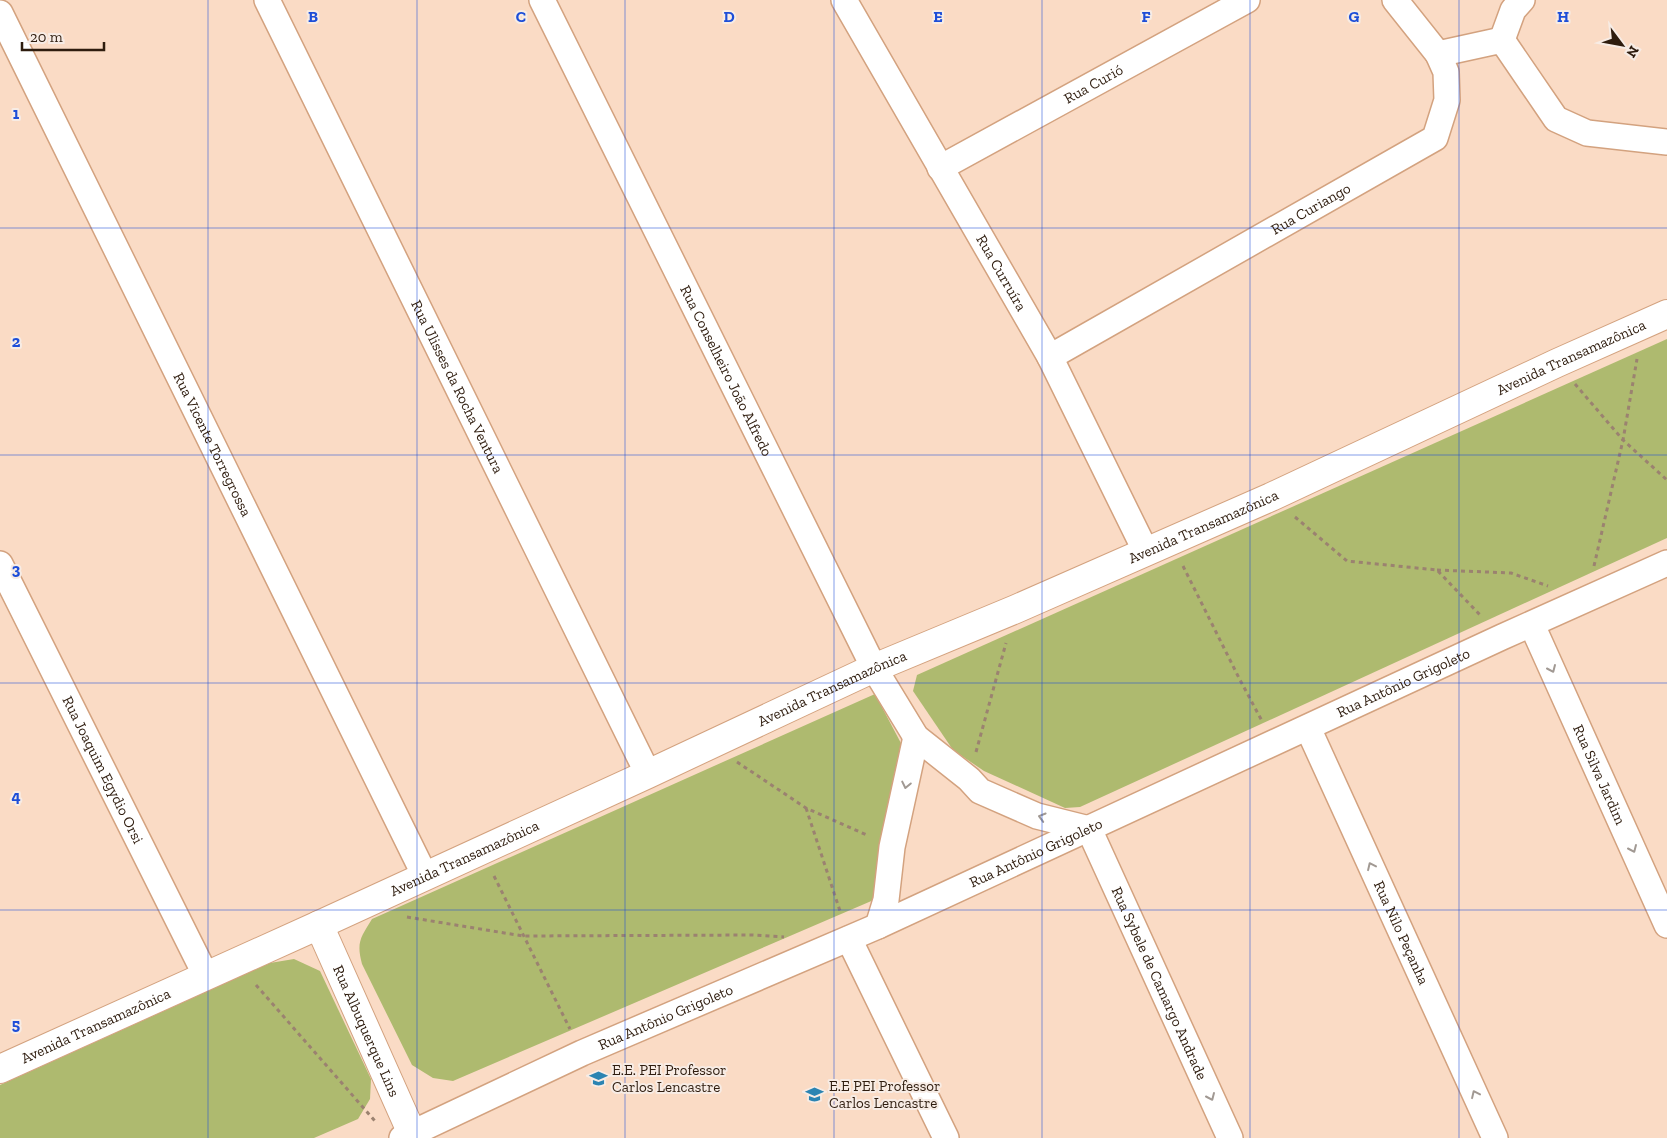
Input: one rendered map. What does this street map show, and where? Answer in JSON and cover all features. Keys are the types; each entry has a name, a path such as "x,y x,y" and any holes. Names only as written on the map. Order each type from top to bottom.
{"street":[{"name":"Rua Ulisses da Rocha Ventura","path":"267,0 648,774"},
{"name":"Rua Conselheiro João Alfredo","path":"542,0 874,668 916,737 969,779 980,791 1037,816 1089,830"},
{"name":"Rua Curruíra","path":"844,0 1050,357 1146,552"},
{"name":"Rua Curió","path":"940,168 1247,0"},
{"name":"Rua Curiango","path":"1050,357 1435,138 1447,100 1446,72 1438,54 1395,0"},
{"path":"1502,40 1513,10 1522,0"},
{"name":"Rua Vicente Torregrossa","path":"0,13 424,876"},
{"path":"1438,54 1502,40"},
{"path":"1502,40 1556,119 1586,133 1667,142"},
{"name":"Avenida Transamazônica","path":"0,1069 712,745 874,668 1016,609 1271,497 1557,363 1667,314"},
{"name":"Rua Antônio Grigoleto","path":"409,1137 582,1053 878,926 1089,830 1502,637 1667,563"},
{"name":"Rua Joaquim Egydio Orsi","path":"0,564 206,976"},
{"name":"Rua Silva Jardim","path":"1532,625 1667,925"},
{"name":"Rua Nilo Peçanha","path":"1308,728 1495,1138"},
{"path":"878,926 886,900 892,847 916,737"},
{"name":"Rua Sybele de Camargo Andrade","path":"1089,830 1230,1138"},
{"name":"Rua Albuquerque Lins","path":"319,925 409,1137"},
{"path":"849,939 946,1138"}],"path":[{"path":"1271,497 1347,561 1437,570 1511,573 1586,600 1623,440 1642,326"},
{"path":"1557,363 1623,440 1667,480"},
{"path":"1171,541 1239,678 1274,743"},
{"path":"1437,570 1502,637"},
{"path":"969,779 1016,609"},
{"path":"712,745 806,808 892,847"},
{"path":"806,808 849,939"},
{"path":"482,850 582,1053"},
{"path":"402,916 523,936 752,935 791,937"},
{"path":"236,961 376,1123"}],"green space":[{"path":"1667,339 1667,538 1080,807 1065,808 984,771 953,750 913,691 917,675"},
{"path":"875,694 903,747 876,899 453,1081 433,1078 412,1065 362,964 359,950 361,940 372,919"},
{"path":"294,959 320,971 371,1079 370,1099 358,1119 314,1138 0,1138 0,1085 270,963"}],"place":[{"name":"E.E. PEI Professor Carlos Lencastre","path":"598,1079"},
{"name":"E.E PEI Professor Carlos Lencastre","path":"815,1095"}]}
